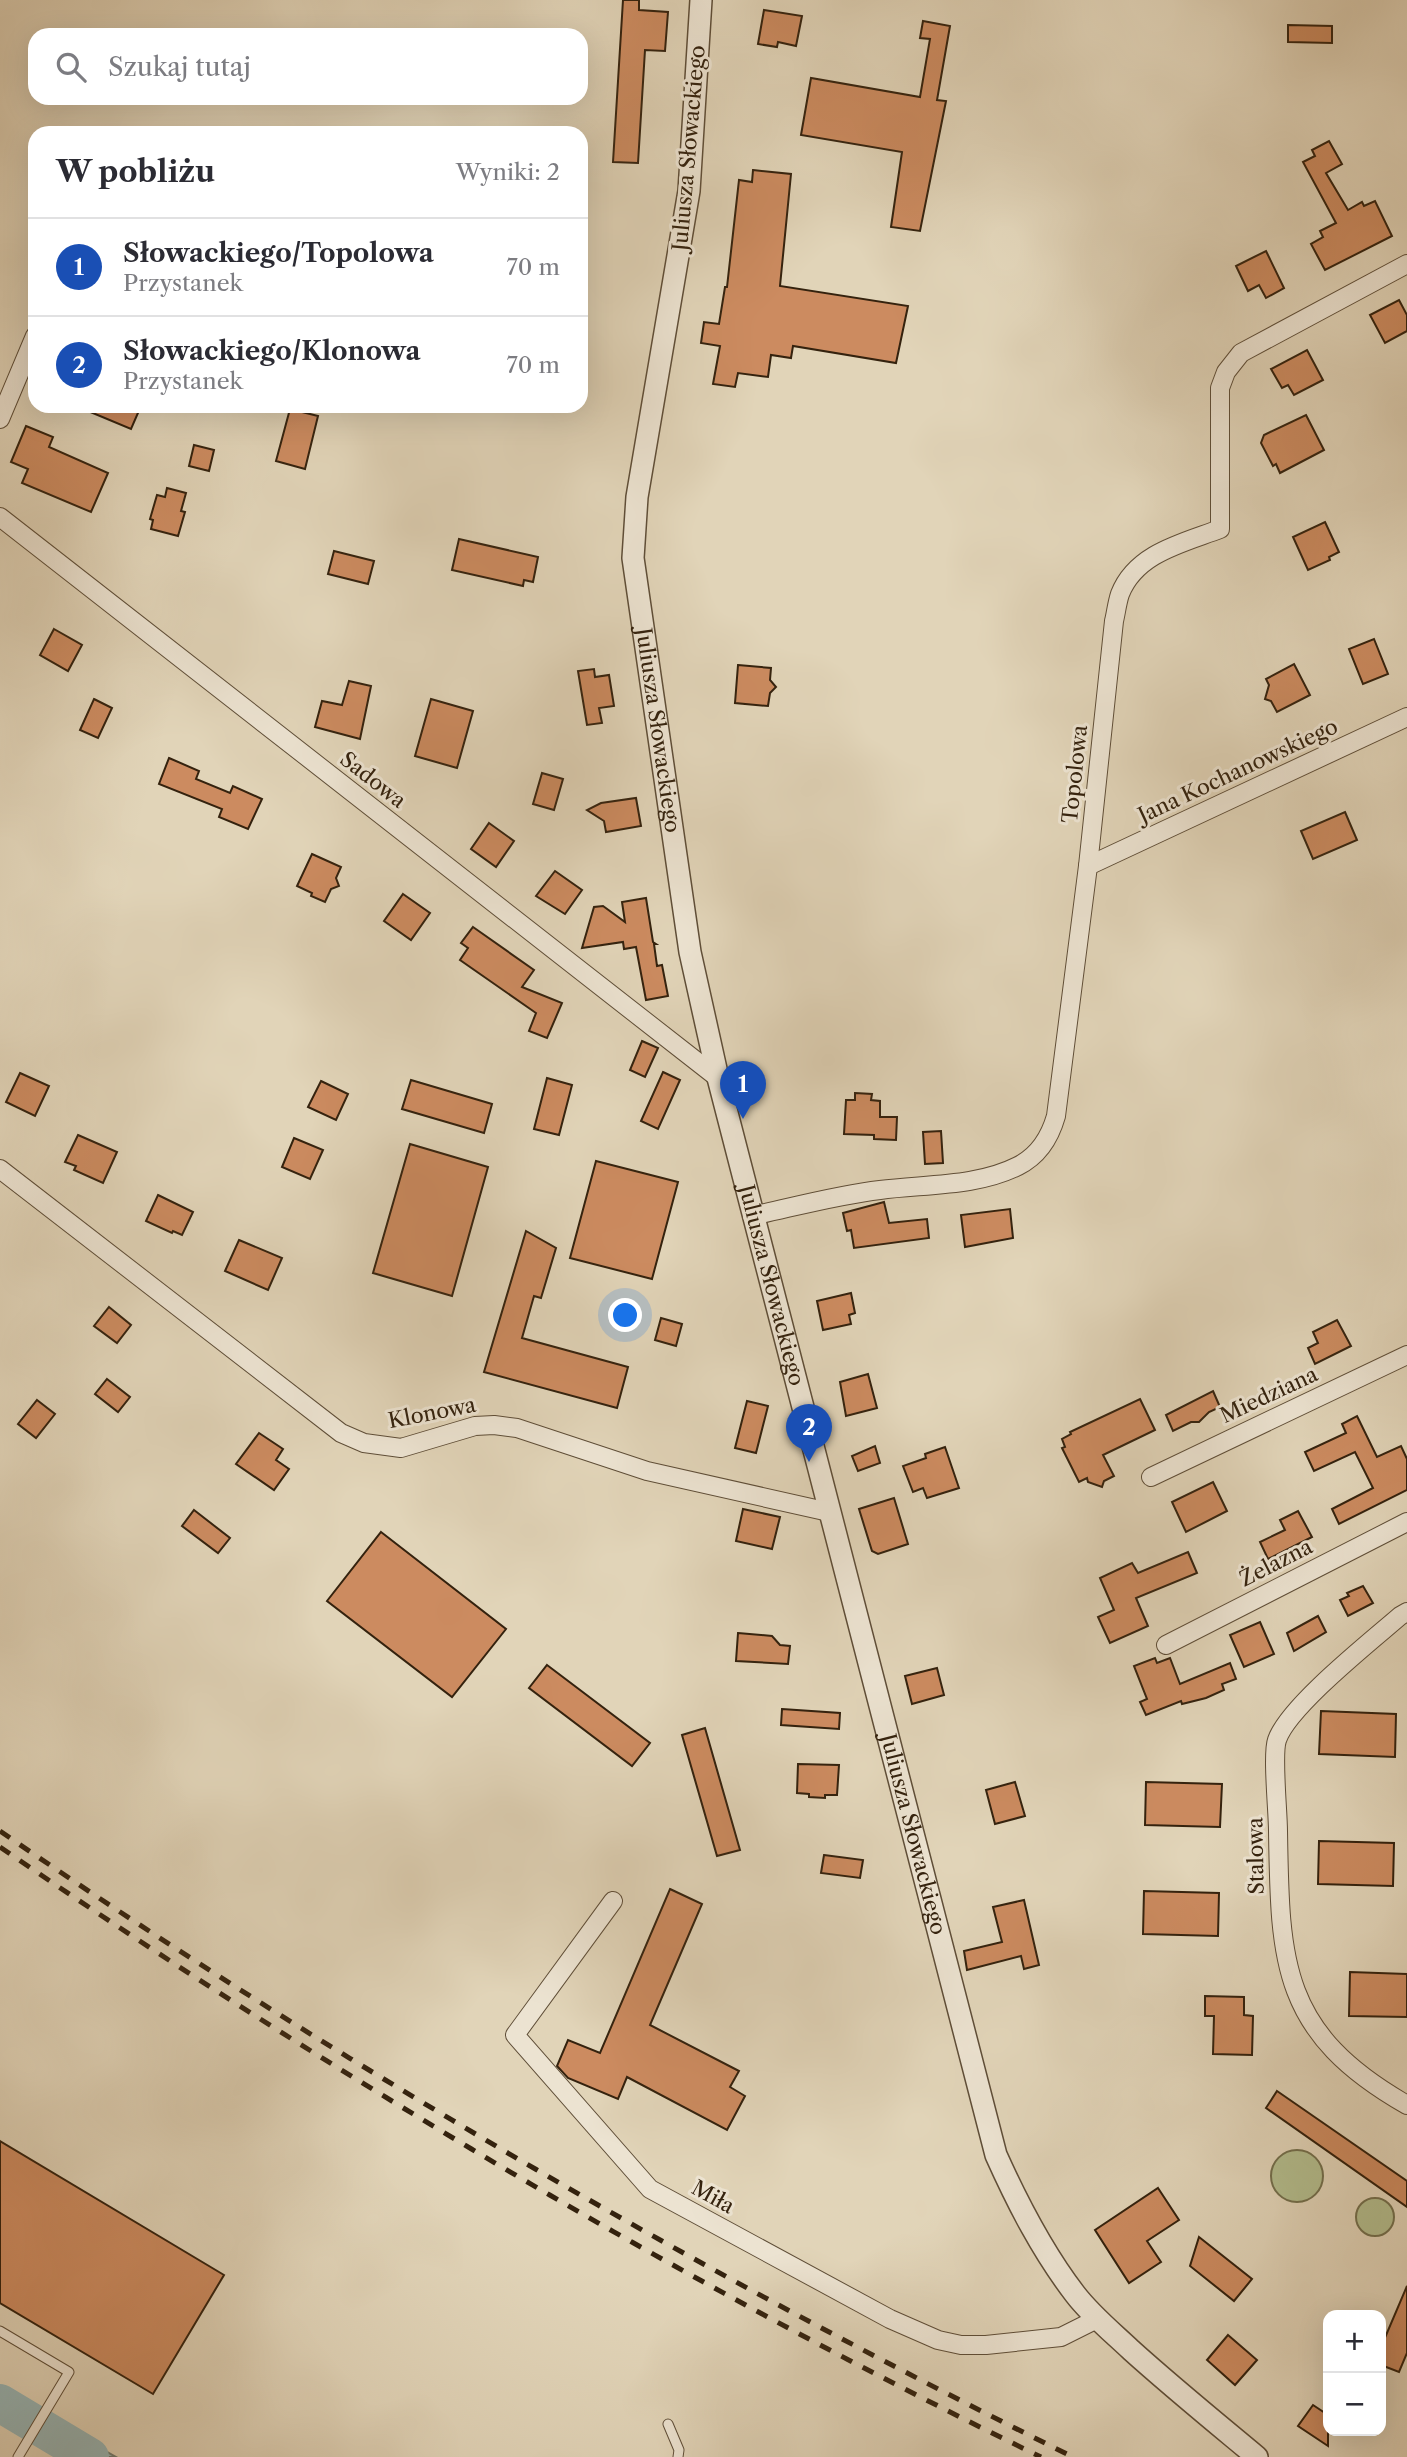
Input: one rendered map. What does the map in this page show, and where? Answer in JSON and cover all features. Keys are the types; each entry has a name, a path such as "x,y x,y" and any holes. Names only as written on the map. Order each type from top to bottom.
{"street":[{"name":"Juliusza Słowackiego","path":"701,0 689,191 636,497 634,558 690,952 718,1078 996,2155 1017,2204 1043,2248 1076,2295 1097,2319 1151,2368 1257,2457"},
{"name":"Topolowa","path":"752,1216 876,1190 986,1177 1020,1165 1034,1155 1051,1133 1056,1116 1088,866 1114,621 1121,593 1134,571 1155,554 1220,529 1220,388 1226,372 1241,353 1407,264"},
{"path":"0,419 28,353"},
{"name":"Sadowa","path":"0,517 718,1078"},
{"name":"Jana Kochanowskiego","path":"1088,866 1407,716"},
{"name":"Klonowa","path":"0,1169 341,1433 364,1443 401,1448 475,1426 494,1424 517,1428 647,1471 829,1512"},
{"name":"Miedziana","path":"1151,1477 1407,1355"},
{"name":"Żelazna","path":"1166,1645 1407,1522"},
{"name":"Stalowa","path":"1407,1612 1309,1698 1294,1714 1276,1742 1279,1907 1286,1960 1294,1988 1304,2012 1324,2041 1343,2061 1407,2105"},
{"name":"Miła","path":"613,1901 515,2035 650,2189 890,2319 938,2340 986,2345 1061,2337 1097,2319"}],"lane":[{"path":"0,2331 69,2372 18,2457"},
{"path":"667,2424 679,2450 678,2457"}],"green space":[{"path":"1297,2150 1307,2152 1315,2158 1321,2166 1321,2186 1315,2194 1307,2200 1297,2202 1287,2200 1279,2194 1273,2186 1271,2176 1273,2166 1279,2158 1287,2152"},
{"path":"1375,2198 1388,2204 1394,2217 1388,2230 1375,2236 1362,2230 1356,2217 1362,2204"}],"water":[{"path":"0,2392 30,2409 19,2428 0,2417"},
{"path":"56,2423 116,2457 67,2457 44,2444"}],"building":[{"path":"623,0 639,0 639,10 668,12 665,51 645,50 638,163 613,162"},
{"path":"764,10 802,16 796,46 778,42 777,47 758,44"},
{"path":"923,21 950,26 937,100 946,101 920,231 891,227 902,152 801,135 811,78 920,97 930,39 920,38"},
{"path":"1288,25 1332,26 1332,43 1288,42"},
{"path":"1329,141 1342,164 1326,173 1348,210 1362,202 1364,206 1375,201 1392,236 1325,270 1311,244 1323,237 1320,231 1336,223 1303,162 1315,156 1312,150"},
{"path":"753,170 791,174 780,286 908,306 896,363 793,346 791,358 771,355 768,377 738,373 735,387 713,384 720,346 701,343 704,322 719,324 727,287 739,180 752,182"},
{"path":"1266,251 1284,288 1266,298 1259,285 1248,291 1236,266"},
{"path":"1399,300 1407,315 1407,331 1385,343 1370,315"},
{"path":"1307,350 1323,380 1294,395 1288,385 1282,388 1271,369"},
{"path":"93,413 138,413 131,429"},
{"path":"289,413 318,416 305,469 276,461"},
{"path":"1306,415 1324,450 1280,473 1276,464 1273,466 1261,443 1264,435"},
{"path":"26,426 53,437 49,447 108,473 91,512 22,483 28,469 11,462"},
{"path":"194,445 214,450 209,471 189,466"},
{"path":"167,488 186,493 181,511 185,512 178,536 151,529 153,520 150,519 157,495 165,497"},
{"path":"1325,522 1339,552 1329,557 1330,560 1308,570 1293,537"},
{"path":"459,539 538,557 533,582 524,580 523,586 452,570"},
{"path":"334,551 374,561 368,584 328,574"},
{"path":"54,629 82,645 68,671 40,655"},
{"path":"1374,639 1388,674 1363,684 1349,649"},
{"path":"1294,664 1310,695 1277,712 1271,701 1265,699 1269,685 1266,679"},
{"path":"738,665 771,668 770,680 776,687 770,693 768,706 735,703"},
{"path":"594,669 595,677 609,675 614,706 599,708 602,723 587,725 578,671"},
{"path":"349,681 371,686 360,739 315,727 322,701 342,705"},
{"path":"94,699 112,708 98,738 80,730"},
{"path":"431,699 473,711 457,768 415,756"},
{"path":"169,758 199,771 196,779 230,793 233,786 262,799 248,829 219,817 222,809 159,784"},
{"path":"542,773 563,779 554,810 533,804"},
{"path":"636,798 641,826 606,832 604,821 587,810 601,803"},
{"path":"1345,812 1357,840 1313,859 1301,831"},
{"path":"489,823 514,841 496,867 471,849"},
{"path":"312,854 341,867 336,878 339,886 331,889 325,902 297,886"},
{"path":"555,871 582,890 565,914 536,896"},
{"path":"403,894 430,913 411,940 384,921"},
{"path":"646,898 653,942 656,944 657,966 662,965 668,996 646,1000 636,947 624,949 623,942 582,948 594,907 603,906 625,922 622,902"},
{"path":"473,927 534,970 522,987 562,1003 547,1038 529,1031 536,1013 460,960 468,948 461,943"},
{"path":"642,1041 658,1048 645,1077 630,1070"},
{"path":"663,1072 680,1080 658,1129 641,1121"},
{"path":"20,1073 49,1086 35,1116 6,1102"},
{"path":"547,1078 572,1085 559,1135 534,1129"},
{"path":"411,1080 492,1104 484,1133 402,1109"},
{"path":"321,1081 348,1094 336,1120 308,1107"},
{"path":"855,1093 872,1094 871,1100 880,1101 880,1117 897,1117 896,1140 874,1139 874,1135 844,1134 846,1100 855,1100"},
{"path":"941,1131 943,1163 925,1164 923,1132"},
{"path":"78,1135 117,1152 103,1183 74,1170 76,1166 65,1162"},
{"path":"294,1138 323,1150 310,1179 282,1167"},
{"path":"410,1144 488,1167 452,1296 373,1273"},
{"path":"596,1161 678,1182 652,1279 570,1258"},
{"path":"158,1195 193,1212 182,1235 146,1221"},
{"path":"884,1202 889,1223 927,1219 929,1238 854,1248 851,1230 847,1231 843,1213"},
{"path":"1010,1209 1013,1238 965,1247 961,1215"},
{"path":"526,1231 556,1248 541,1298 534,1296 522,1338 628,1367 617,1408 484,1372"},
{"path":"239,1240 282,1258 268,1290 225,1271"},
{"path":"851,1293 855,1313 849,1315 851,1324 823,1330 817,1301"},
{"path":"109,1307 131,1325 117,1343 94,1326"},
{"path":"661,1318 682,1324 676,1346 655,1340"},
{"path":"1337,1320 1351,1346 1315,1364 1308,1348 1318,1343 1313,1332"},
{"path":"868,1374 877,1408 846,1416 840,1382"},
{"path":"107,1379 130,1397 118,1412 95,1394"},
{"path":"1213,1391 1220,1407 1209,1412 1199,1422 1191,1422 1173,1431 1166,1415"},
{"path":"1140,1399 1155,1430 1103,1455 1114,1476 1104,1481 1102,1487 1088,1482 1087,1478 1079,1482 1062,1448 1065,1447 1062,1439 1071,1434 1070,1432"},
{"path":"37,1400 55,1414 36,1438 18,1424"},
{"path":"747,1401 768,1406 756,1453 735,1448"},
{"path":"1357,1416 1377,1457 1401,1446 1407,1459 1407,1490 1339,1524 1332,1509 1373,1488 1355,1452 1314,1471 1305,1452 1346,1433 1342,1424"},
{"path":"259,1433 283,1449 276,1460 289,1469 274,1490 236,1464"},
{"path":"875,1446 880,1463 858,1471 852,1456"},
{"path":"945,1447 959,1488 927,1498 923,1488 913,1492 903,1466 926,1458 925,1454"},
{"path":"1213,1482 1227,1511 1186,1532 1172,1502"},
{"path":"894,1498 908,1544 878,1554 872,1551 859,1509"},
{"path":"743,1509 780,1517 772,1549 736,1541"},
{"path":"194,1510 230,1538 218,1553 182,1526"},
{"path":"1298,1511 1312,1537 1268,1559 1260,1542 1285,1530 1280,1520"},
{"path":"381,1532 506,1629 452,1697 327,1601"},
{"path":"1188,1552 1197,1573 1136,1598 1148,1626 1110,1643 1098,1617 1114,1610 1100,1578 1132,1563 1138,1573"},
{"path":"1363,1586 1373,1603 1348,1616 1340,1600 1349,1596 1347,1593"},
{"path":"1318,1616 1326,1632 1294,1651 1287,1633"},
{"path":"1260,1622 1274,1654 1244,1667 1230,1635"},
{"path":"738,1633 772,1636 780,1645 790,1646 788,1664 736,1661"},
{"path":"1155,1658 1157,1663 1170,1658 1180,1684 1230,1663 1236,1679 1222,1684 1224,1690 1206,1698 1182,1704 1181,1701 1146,1715 1140,1702 1147,1699 1134,1666"},
{"path":"547,1665 650,1743 632,1766 529,1688"},
{"path":"937,1668 944,1695 912,1704 905,1676"},
{"path":"782,1709 840,1713 839,1729 781,1725"},
{"path":"1321,1711 1396,1714 1395,1757 1319,1754"},
{"path":"705,1728 740,1850 717,1856 682,1735"},
{"path":"798,1764 839,1765 837,1795 825,1795 825,1798 797,1793"},
{"path":"1015,1782 1025,1816 995,1824 986,1790"},
{"path":"1146,1782 1222,1784 1220,1827 1145,1825"},
{"path":"1319,1841 1394,1843 1393,1886 1318,1884"},
{"path":"824,1855 863,1860 860,1878 821,1873"},
{"path":"670,1889 702,1904 650,2025 739,2071 730,2087 745,2096 727,2130 627,2077 618,2099 568,2078 557,2066 568,2040 600,2053"},
{"path":"1144,1891 1219,1893 1218,1936 1143,1934"},
{"path":"1024,1900 1039,1965 1024,1969 1021,1956 967,1970 964,1951 1002,1942 993,1907"},
{"path":"1350,1972 1407,1974 1407,2017 1349,2016"},
{"path":"1205,1996 1244,1997 1244,2015 1253,2016 1252,2055 1213,2054 1214,2016 1205,2016"},
{"path":"1277,2091 1407,2181 1407,2207 1266,2108"},
{"path":"0,2141 224,2275 153,2394 0,2303"},
{"path":"1158,2188 1179,2220 1147,2241 1161,2262 1129,2283 1095,2230"},
{"path":"1199,2237 1252,2279 1234,2301 1190,2266"},
{"path":"1407,2286 1407,2353 1399,2372 1386,2367 1386,2335"},
{"path":"1228,2335 1257,2360 1235,2385 1207,2360"},
{"path":"1313,2405 1323,2412 1323,2436 1328,2436 1328,2446 1298,2426"}],"waterway":[{"path":"0,2403 90,2457"}],"railway":[{"path":"0,1831 260,2002 525,2163 796,2315 1073,2457"},
{"path":"0,1847 251,2013 509,2171 772,2319 1041,2457"}],"place":[{"name":"Słowackiego/Topolowa","path":"743,1119"},
{"name":"Słowackiego/Klonowa","path":"809,1462"}]}
